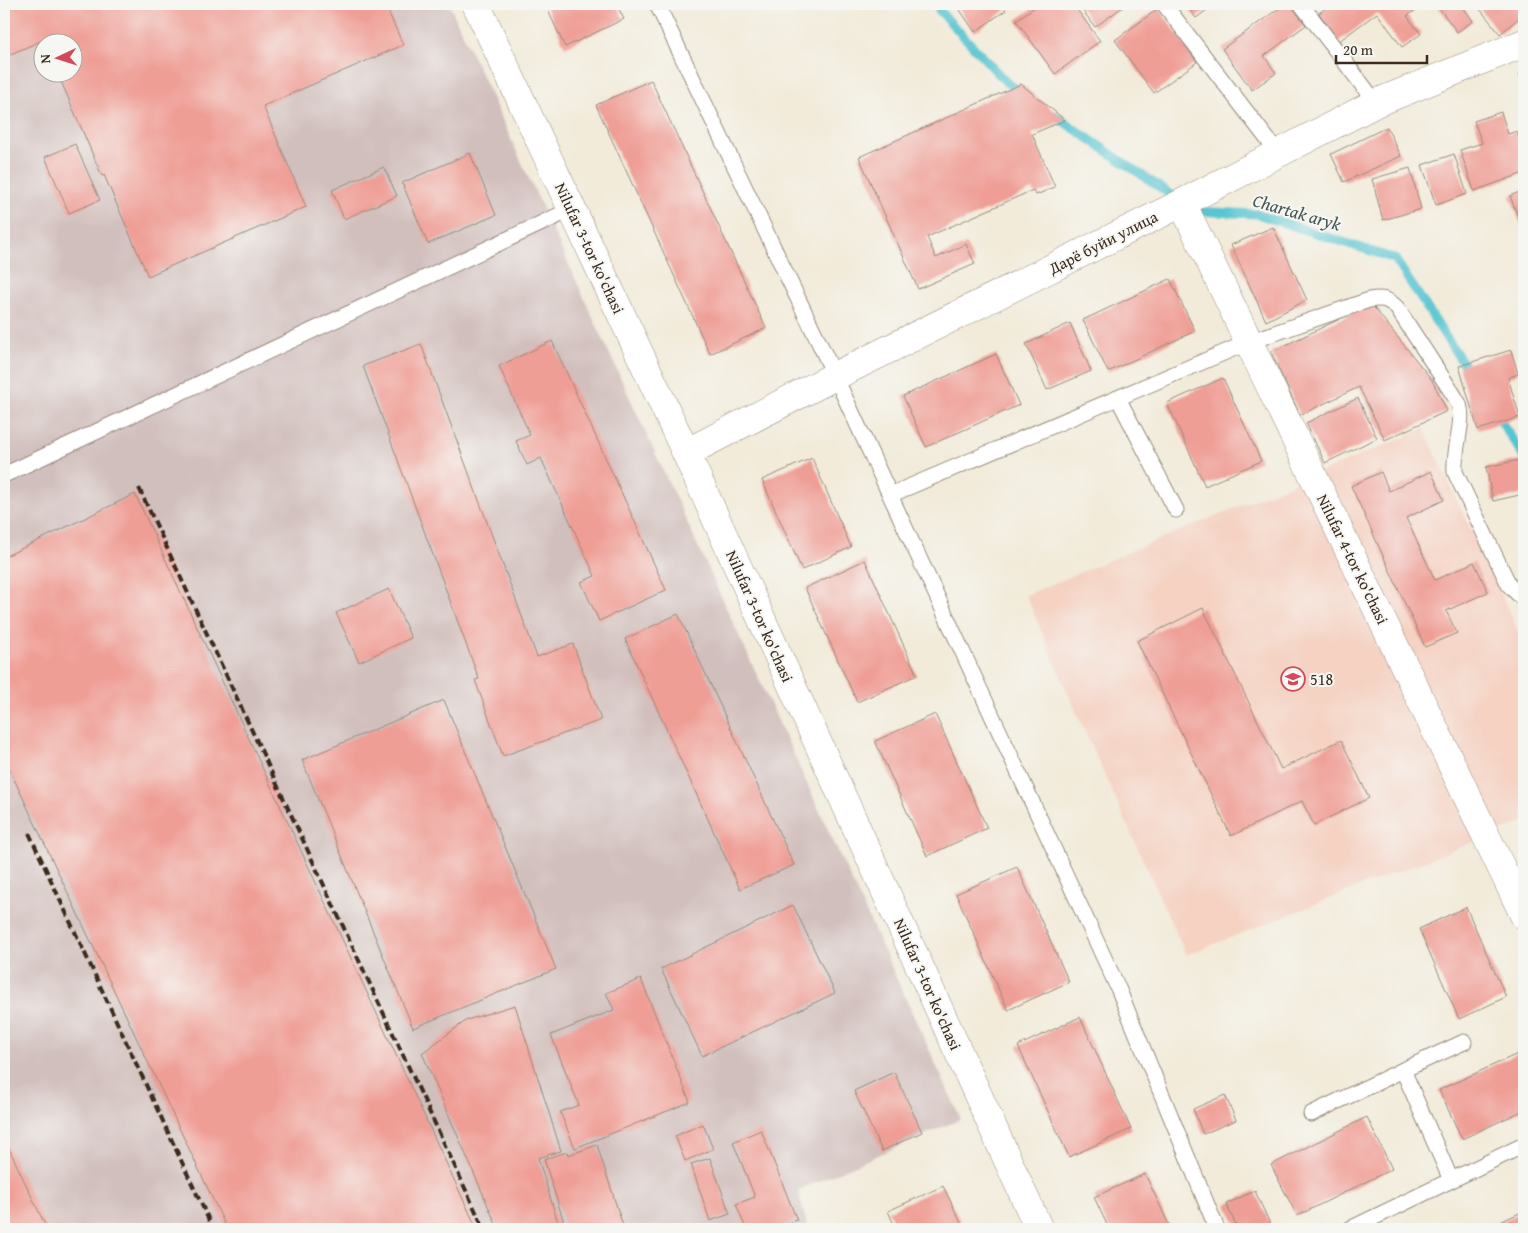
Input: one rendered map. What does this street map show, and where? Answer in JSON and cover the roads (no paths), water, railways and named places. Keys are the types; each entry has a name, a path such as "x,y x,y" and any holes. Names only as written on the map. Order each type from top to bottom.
{"street":[{"name":"Nilufar 3-tor ko'chasi","path":"476,4 686,453 1039,1229"},
{"name":"Дарё буйи улица","path":"686,453 1376,103 1524,42"},
{"name":"Nilufar 4-tor ko'chasi","path":"1182,202 1524,915"}],"lane":[{"path":"658,4 835,376 1118,988 1217,1229"},
{"path":"1164,4 1278,153"},
{"path":"1301,4 1376,103"},
{"path":"4,475 572,209"},
{"path":"890,495 1249,342 1368,300 1380,298 1389,300 1397,308 1459,405 1461,415 1455,450 1454,462 1456,472 1509,585 1524,600"},
{"path":"1118,398 1176,510"},
{"path":"1311,1114 1464,1042"},
{"path":"1403,1070 1451,1180"},
{"path":"1350,1229 1524,1145"}],"waterway":[{"name":"Chartak aryk","path":"939,4 939,10 1007,83 1023,93"},
{"name":"Chartak aryk","path":"1054,115 1180,201"},
{"name":"Chartak aryk","path":"1190,208 1194,211 1257,214 1395,259 1470,374"},
{"name":"Chartak aryk","path":"1496,414 1524,457"}],"railway":[{"path":"139,488 484,1229"},
{"path":"29,833 213,1229"}],"place":[{"name":"518","path":"1293,679"}]}
